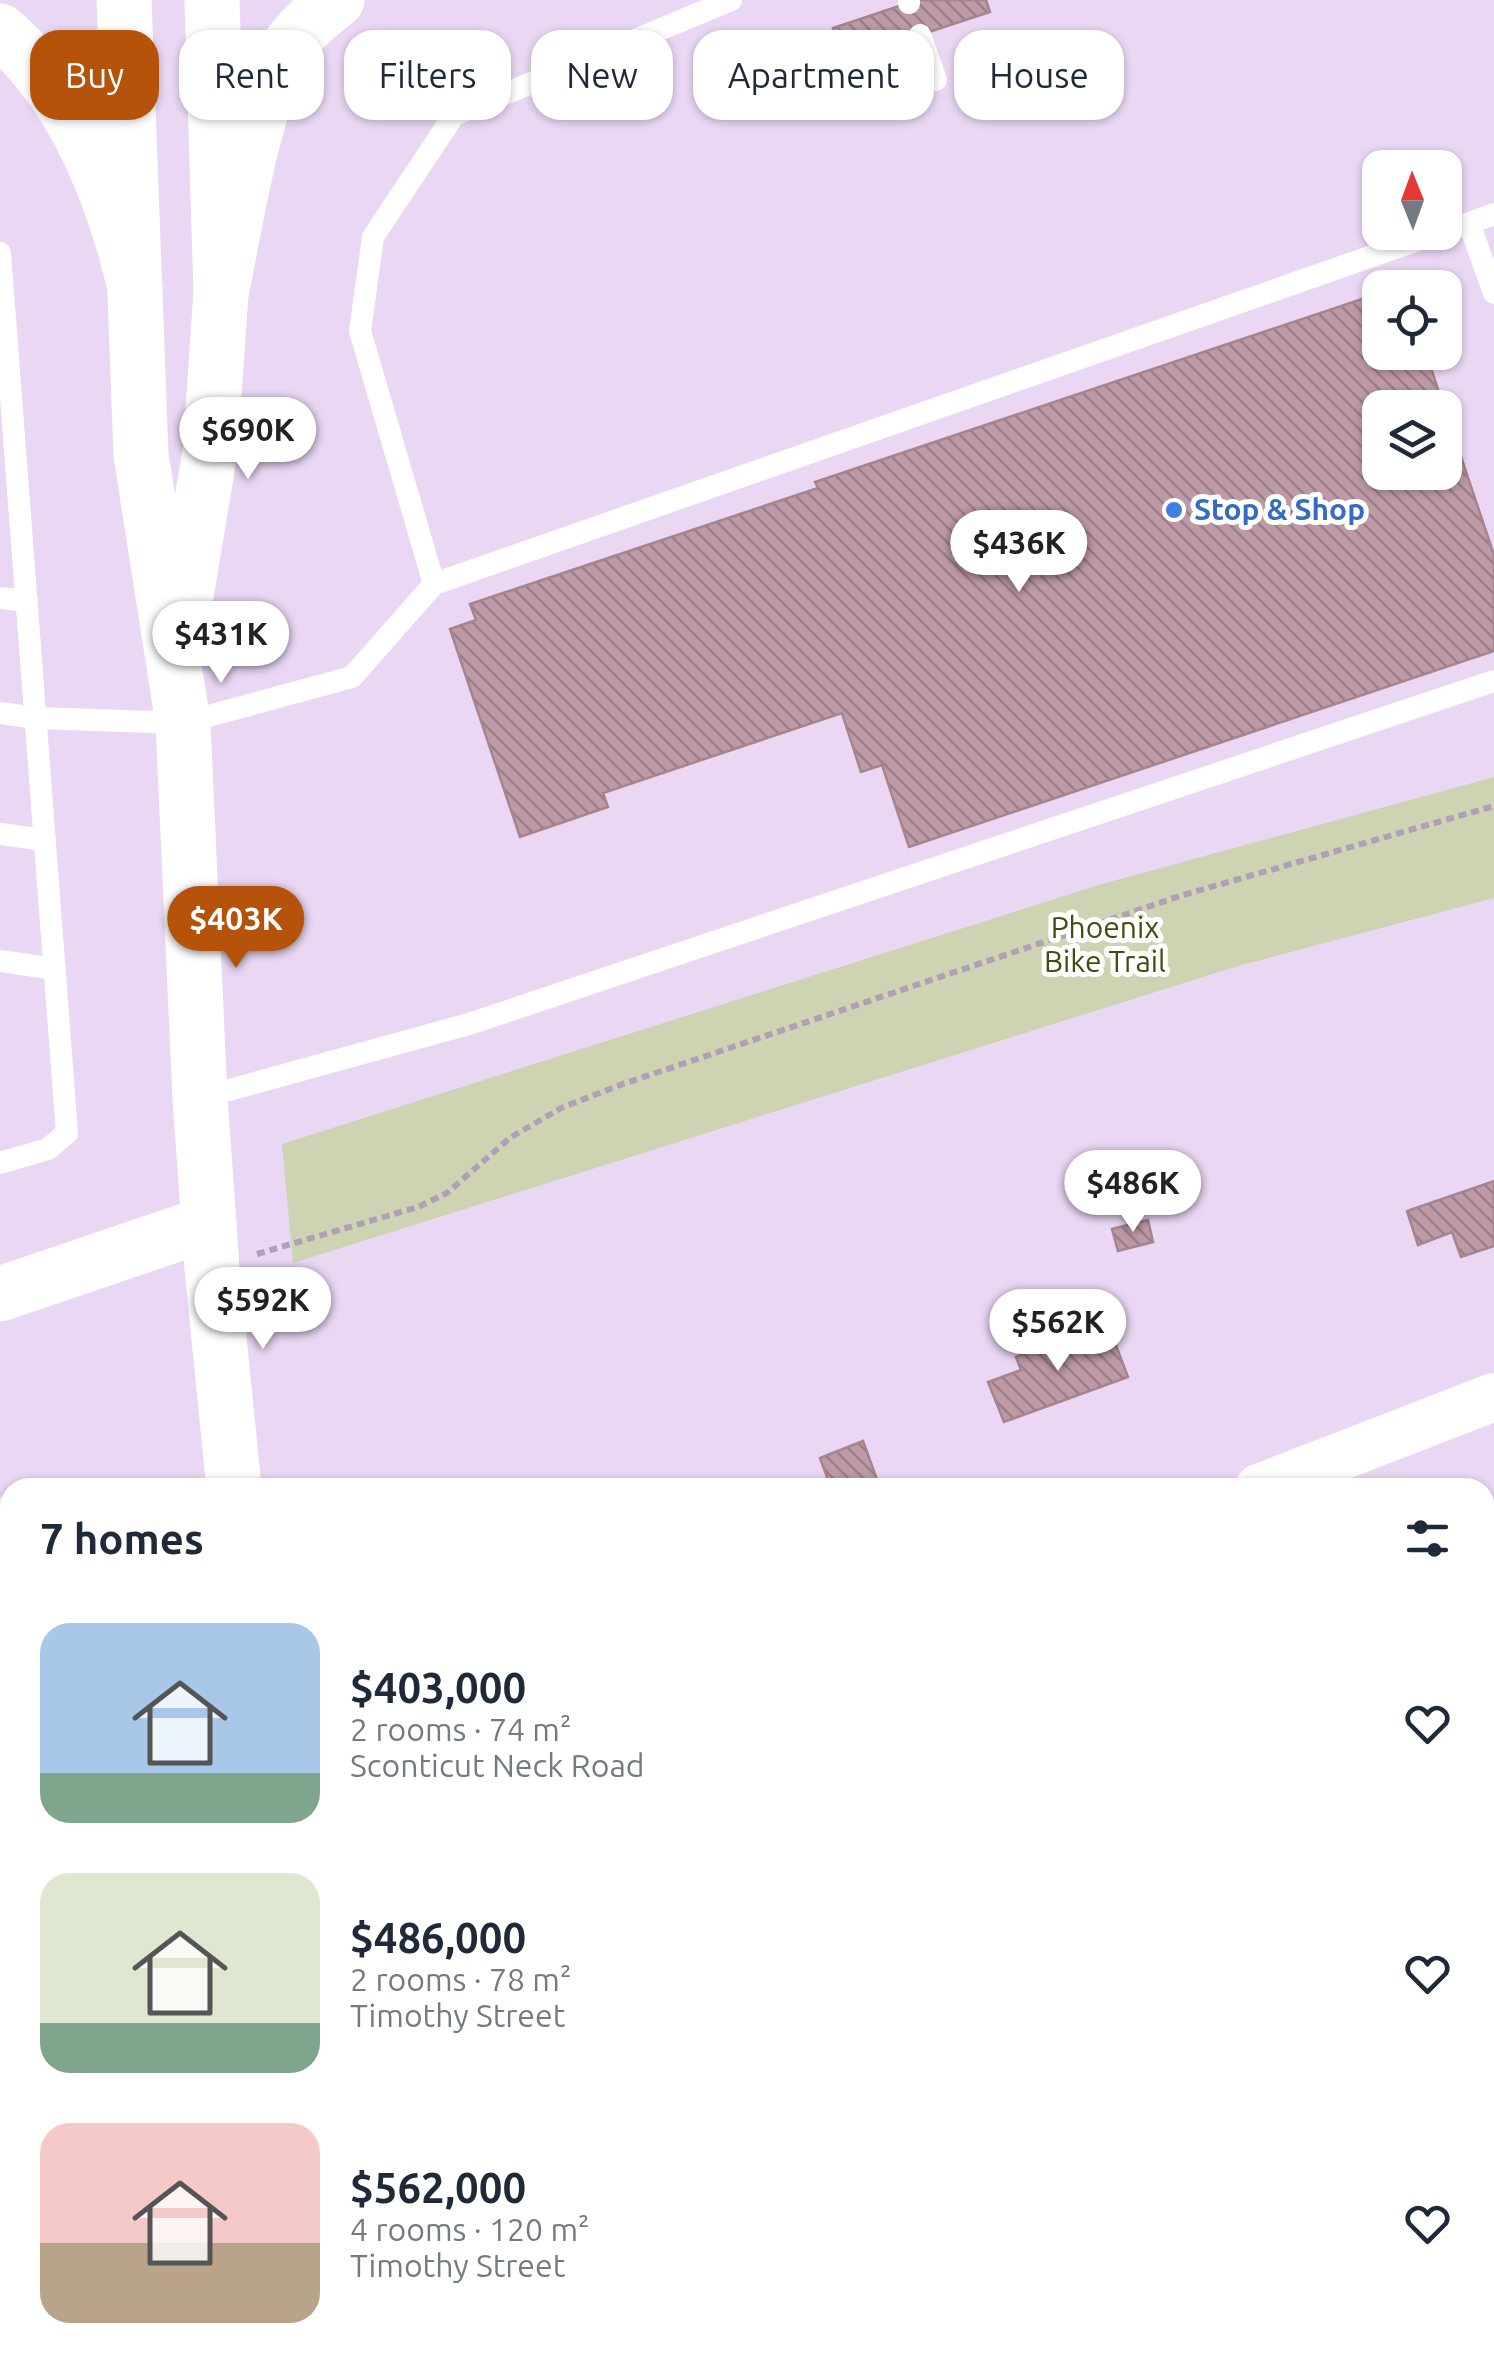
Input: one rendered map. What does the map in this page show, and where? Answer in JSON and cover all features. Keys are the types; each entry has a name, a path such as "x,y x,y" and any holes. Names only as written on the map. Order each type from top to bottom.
{"main road":[{"path":"124,0 141,455 183,723 200,1098 233,1478"},
{"path":"175,660 210,452 220,293 212,0"},
{"path":"220,293 273,77 292,43 312,19 337,0"},
{"path":"0,31 41,76 90,154 120,224 135,288"},
{"path":"0,1294 211,1246"}],"street":[{"path":"1285,1478 1494,1397"}],"lane":[{"path":"434,584 360,331 373,237 454,115 731,0"},
{"path":"934,74 936,80"},
{"path":"1462,225 1494,214"},
{"path":"1469,222 1494,293"},
{"path":"0,713 36,718 183,723 352,677 434,584 1391,250"},
{"path":"0,253 67,1133 48,1149 0,1163"},
{"path":"0,598 27,601"},
{"path":"200,1098 469,1024 1494,681"},
{"path":"0,834 45,840"},
{"path":"0,961 54,969"}],"path":[{"path":"211,1246 418,1207 447,1193 511,1137 563,1107 623,1084 1183,895 1494,806"}],"green space":[{"name":"Phoenix Bike Trail","path":"1494,777 1494,898 1238,966 293,1263 282,1144 1102,884"}],"building":[{"path":"917,0 986,0 990,12 934,30 833,28"},
{"path":"1362,299 1362,370 1432,370 1438,390 1362,390 1362,490 1462,490 1462,460 1494,555 1494,651 909,847 882,765 861,772 842,713 603,793 608,807 520,837 450,629 476,620 470,604 818,488 815,482"},
{"path":"1494,1181 1494,1246 1461,1257 1452,1232 1418,1245 1407,1211"},
{"path":"1148,1220 1153,1242 1118,1251 1112,1229"},
{"path":"1111,1332 1128,1377 1004,1422 988,1382 1021,1370 1016,1357 1037,1348 1035,1342 1054,1334 1057,1342 1082,1333 1085,1341"},
{"path":"863,1441 877,1478 827,1478 820,1458"}],"place":[{"name":"Stop & Shop","path":"1174,510"}]}
